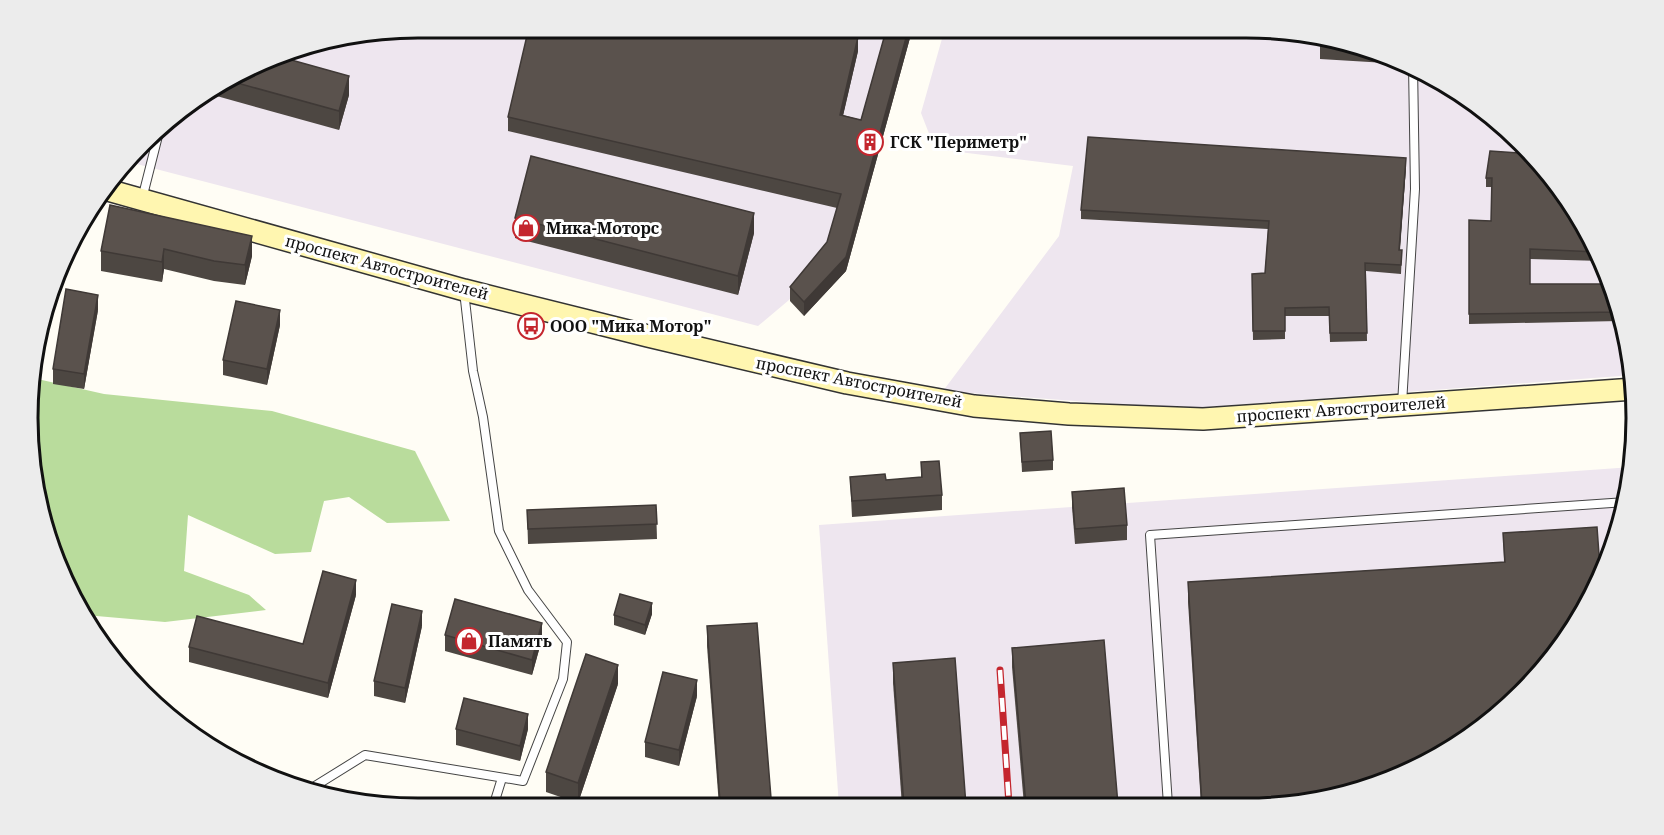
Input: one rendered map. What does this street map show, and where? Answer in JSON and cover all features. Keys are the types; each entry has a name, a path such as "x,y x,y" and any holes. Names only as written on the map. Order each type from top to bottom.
{"main road":[{"name":"проспект Автостроителей","path":"112,191 464,290 847,383 974,406 1069,414 1179,419 1626,390"}],"lane":[{"path":"1402,405 1415,189 1413,76"},
{"path":"142,200 157,142"},
{"path":"318,785 365,756 523,781 563,679 567,642 528,590 499,531 483,417 473,371 464,290"},
{"path":"1168,798 1150,535 1617,503"},
{"path":"496,798 502,778"}],"shaded area":[{"path":"393,38 886,38 826,255 789,300 758,326 135,164 186,116 227,88 272,66 319,50 343,45"},
{"path":"942,38 1271,38 1345,50 1392,66 1436,88 1478,116 1515,149 1548,186 1576,228 1598,272 1614,319 1624,376 1179,409 943,391 1059,236 1073,166 935,149 921,113"},
{"path":"1623,468 1614,516 1606,540 1598,563 1576,608 1548,649 1497,703 1478,719 1436,747 1392,769 1345,785 1271,797 838,798 819,525"}],"green space":[{"path":"40,379 104,394 272,411 415,451 450,521 387,523 349,497 324,501 311,552 275,554 188,515 184,571 249,595 266,610 165,622 94,616 77,586 58,540 45,492 38,442"}],"building":[{"path":"526,38 858,38 840,115 861,120 884,38 906,38 846,257 804,302 790,287 827,242 841,194 508,117"},
{"path":"290,60 349,76 339,111 237,83"},
{"path":"1088,137 1406,158 1399,250 1402,250 1401,265 1365,263 1367,333 1330,333 1329,307 1285,308 1285,331 1253,331 1252,274 1265,273 1269,221 1081,210"},
{"path":"1490,151 1519,153 1532,167 1562,206 1588,252 1530,249 1530,284 1602,284 1612,312 1469,314 1469,220 1491,221 1492,178 1486,178"},
{"path":"531,156 754,213 738,276 515,218"},
{"path":"110,205 252,236 245,265 214,261 164,249 162,262 101,251"},
{"path":"66,289 98,295 84,374 53,369"},
{"path":"236,301 280,310 267,369 223,360"},
{"path":"1051,431 1053,460 1022,462 1020,433"},
{"path":"939,461 942,495 852,501 850,477 885,474 886,480 922,477 921,462"},
{"path":"1124,488 1127,525 1075,529 1072,492"},
{"path":"656,505 657,524 528,529 527,510"},
{"path":"1597,527 1599,555 1601,555 1576,608 1548,649 1497,703 1478,719 1436,747 1392,769 1345,785 1271,797 1202,798 1188,582 1505,562 1503,533"},
{"path":"323,571 356,580 328,683 189,647 197,616 303,644"},
{"path":"620,594 652,603 645,625 614,615"},
{"path":"455,599 542,623 532,660 445,635"},
{"path":"392,604 422,611 405,688 374,681"},
{"path":"757,623 771,798 720,798 707,626"},
{"path":"1104,640 1117,798 1025,798 1012,648"},
{"path":"586,654 618,665 578,783 546,772"},
{"path":"955,658 965,798 903,798 893,663"},
{"path":"663,672 697,680 679,750 645,742"},
{"path":"464,698 528,714 520,746 456,729"}],"railway":[{"path":"1000,670 1009,798"}],"place":[{"name":"ГСК \"Периметр\"","path":"870,142"},
{"name":"Мика-Моторс","path":"526,228"},
{"name":"ООО \"Мика Мотор\"","path":"531,326"},
{"name":"Память","path":"469,641"}]}
